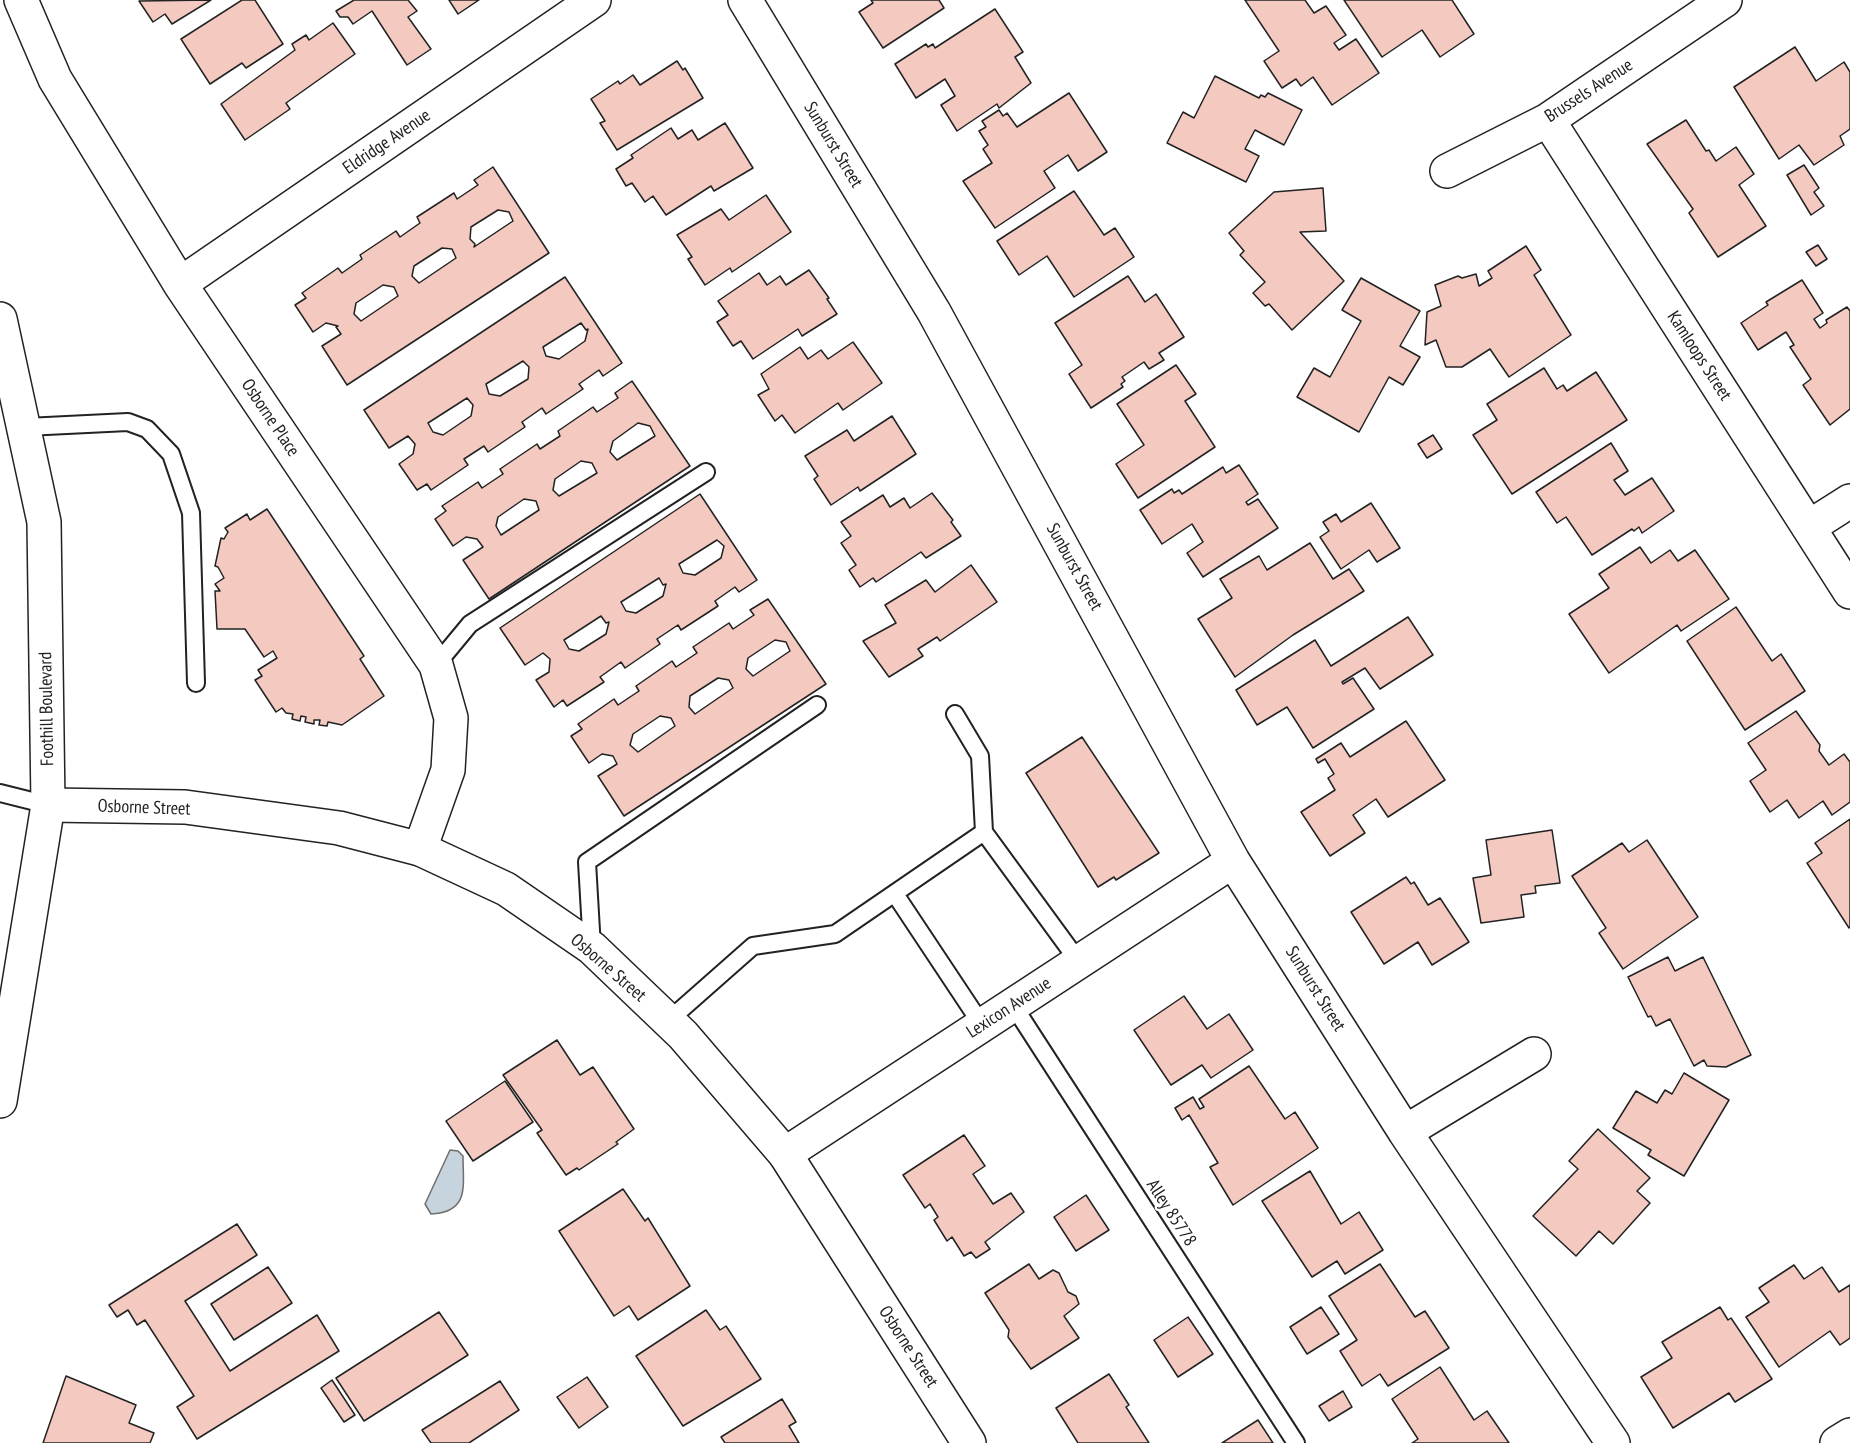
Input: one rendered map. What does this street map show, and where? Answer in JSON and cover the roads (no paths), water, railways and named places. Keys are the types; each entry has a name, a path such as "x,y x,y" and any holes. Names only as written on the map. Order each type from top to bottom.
{"street":[{"name":"Osborne Place","path":"21,0 55,79 180,284 436,665 452,718 448,770 420,849"},
{"name":"Eldridge Avenue","path":"180,284 594,0"},
{"name":"Sunburst Street","path":"745,0 934,312 1233,861 1405,1132 1613,1443"},
{"name":"Brussels Avenue","path":"1447,171 1548,120 1725,0"},
{"name":"Kamloops Street","path":"1548,120 1850,592"},
{"name":"Foothill Boulevard","path":"0,319 26,427 45,522 48,806 0,1101"},
{"path":"1809,526 1850,501"},
{"name":"Osborne Street","path":"48,806 185,807 339,828 420,849 506,889 592,948 668,1021 785,1154 969,1443"},
{"name":"Lexicon Avenue","path":"785,1154 1233,861"},
{"path":"1405,1132 1534,1054"},
{"path":"1837,1443 1850,1435"}],"lane":[{"path":"26,427 128,422 147,429 171,454 191,513 196,683"},
{"path":"436,665 470,624 705,472"},
{"path":"592,948 587,862 817,705"},
{"path":"955,714 980,756 984,832 1079,962"},
{"path":"0,793 48,806"},
{"path":"668,1021 753,946 835,934 984,832"},
{"path":"895,894 982,1025"},
{"name":"Alley 85778","path":"1013,1005 1296,1443"}]}
